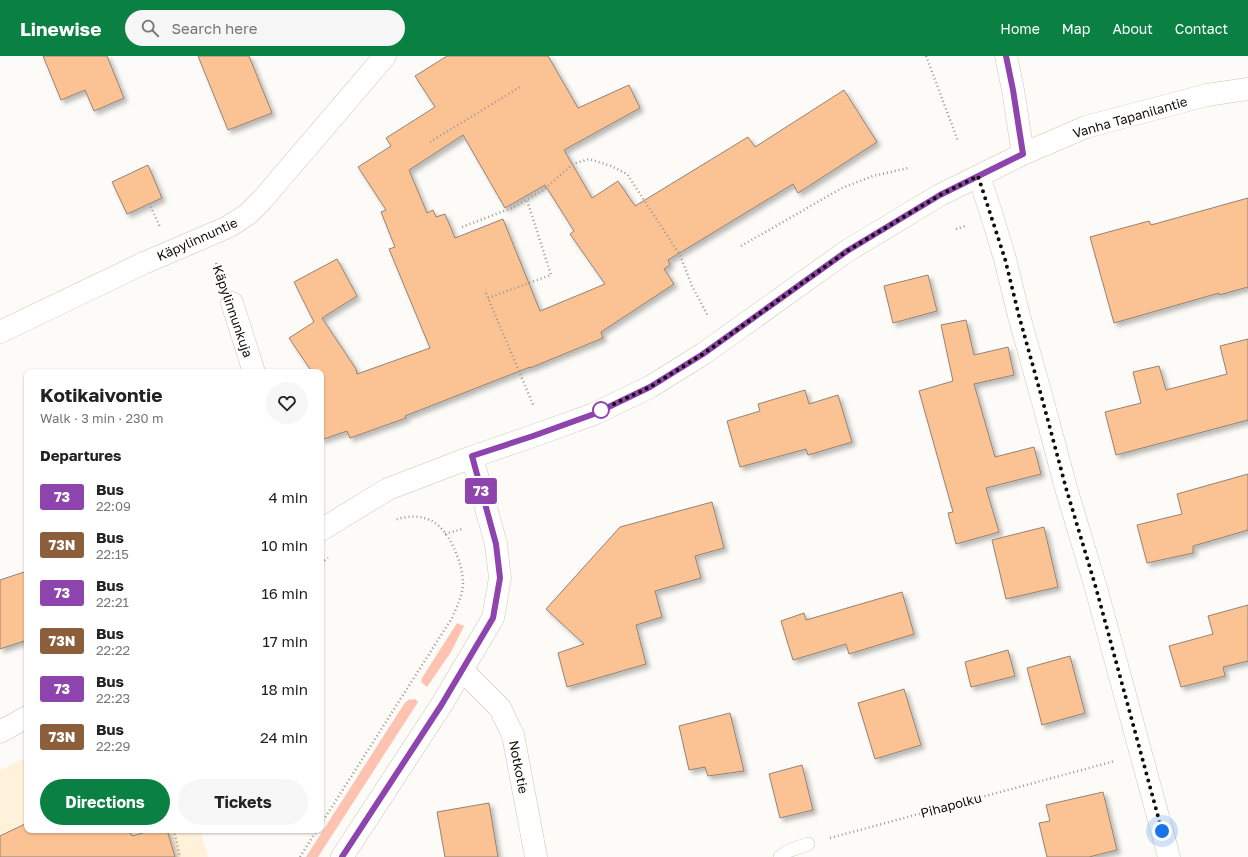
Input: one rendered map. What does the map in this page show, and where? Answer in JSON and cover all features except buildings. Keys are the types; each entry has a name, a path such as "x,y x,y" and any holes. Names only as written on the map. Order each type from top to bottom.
{"street":[{"name":"Käpylinnuntie","path":"0,332 144,263 228,227 248,214 262,200 385,56"},
{"path":"1006,56 1023,154"},
{"name":"Vanha Tapanilantie","path":"324,528 388,489 472,456 594,414 650,387 703,354 847,251 940,195 1023,154 1086,127 1207,95 1248,89"},
{"path":"978,176 1005,259 1066,488 1096,588 1169,857"},
{"name":"Käpylinnunkuja","path":"232,303 253,369"},
{"path":"342,857 442,704 493,618 500,578 496,544 472,456"},
{"name":"Notkotie","path":"462,670 500,708 513,735 536,857"},
{"path":"0,732 24,720"}],"lane":[{"path":"780,857 788,851 808,844"}],"path":[{"path":"926,56 958,141"},
{"path":"430,142 520,87"},
{"path":"462,227 512,208 527,200 542,191 573,164 588,159 611,166 627,174 680,254 692,286 711,322"},
{"path":"741,246 842,188 873,176 908,168"},
{"path":"488,298 551,275 527,200"},
{"name":"Käpylinnunkuja","path":"228,227 215,259 232,303"},
{"path":"486,293 535,411"},
{"path":"324,819 452,618 462,595 462,572 456,552 440,526 431,520 419,516 402,517 392,520"},
{"path":"324,561 331,556"},
{"name":"Pihapolku","path":"808,844 1117,760"},
{"path":"175,833 180,857"},
{"path":"300,857 315,833"}],"shaded area":[{"path":"457,623 464,626 451,652 427,687 421,682 422,678"},
{"path":"415,699 418,702 318,857 306,857 321,833 324,833 324,829 408,700"},
{"path":"24,758 24,833 201,833 208,857 0,857 0,770"}],"bus line":[{"name":"73","path":"342,857 442,704 493,618 500,578 496,544 472,456 594,414 650,387 703,354 847,251 940,195 1023,154 1006,56"}],"route":[{"path":"601,410 650,387 703,354 847,251 940,195 978,176 1005,259 1033,368 1066,488 1096,588 1162,831"}]}
